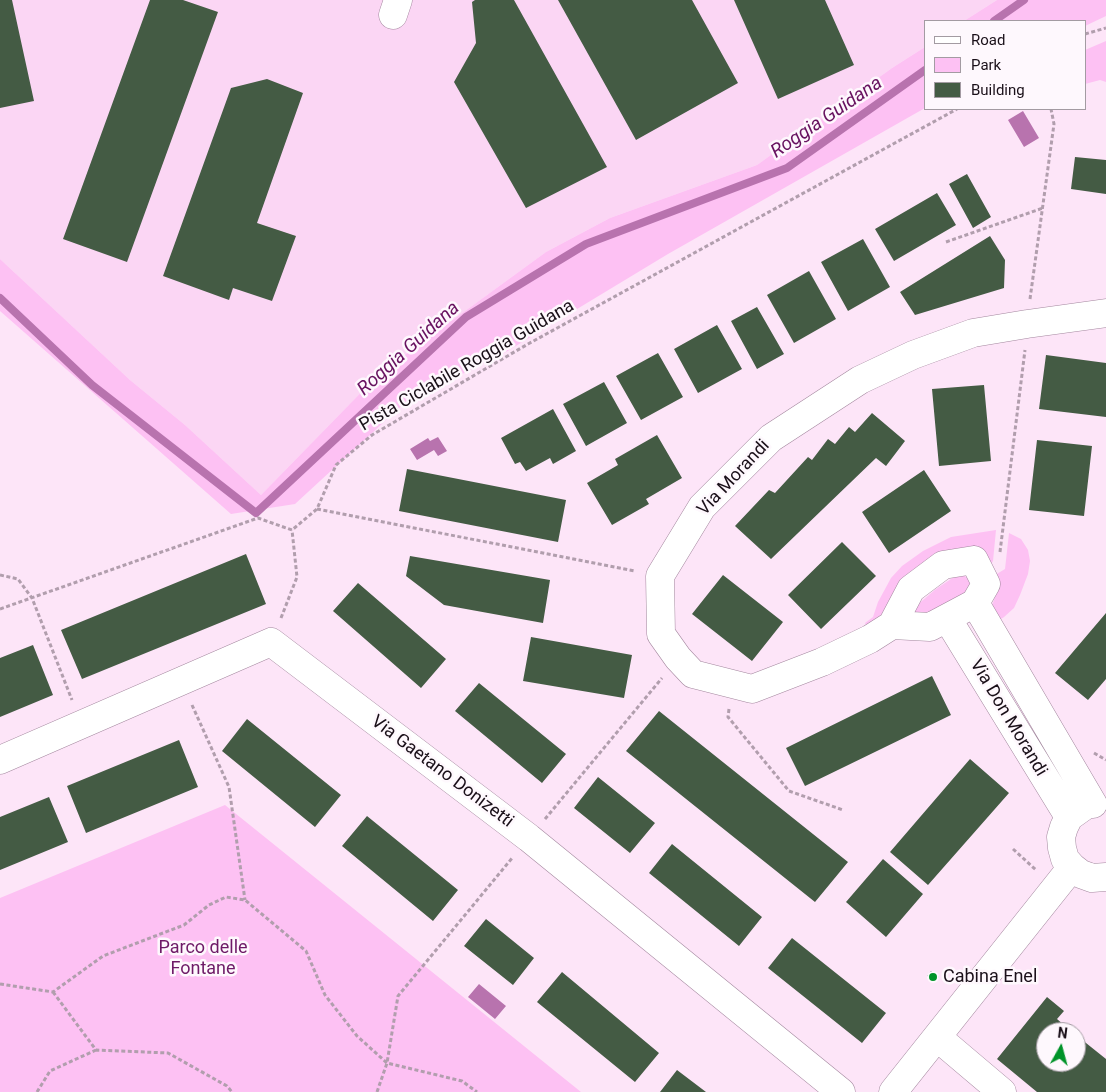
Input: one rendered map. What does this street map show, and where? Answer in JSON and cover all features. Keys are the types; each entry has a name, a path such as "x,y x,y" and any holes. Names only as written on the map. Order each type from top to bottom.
{"street":[{"name":"Via Morandi","path":"660,576 702,508 771,438 860,380 913,355 973,333 1106,313"},
{"path":"660,576 661,634 678,658 693,674 752,688 822,662 870,639 892,625 911,589 943,565 974,560 986,584 975,603 930,627 892,625"},
{"name":"Via Don Morandi","path":"975,603 1100,804"},
{"name":"Via Don Morandi","path":"947,618 1069,817"},
{"path":"0,760 271,642"},
{"name":"Via Gaetano Donizetti","path":"271,642 529,838 841,1092"},
{"path":"1100,804 1084,806 1069,817 1061,838 1066,859 1072,867 1081,874 1092,878 1106,878"},
{"path":"893,1092 1072,867"},
{"path":"937,1037 1002,1092"}],"path":[{"path":"1086,34 1106,28"},
{"name":"Pista Ciclabile Roggia Guidana","path":"292,530 317,509 336,465 372,435 528,344 955,110"},
{"path":"980,573 997,566 1005,515 1025,350 1026,324 1054,124 1051,110"},
{"path":"946,242 1043,208"},
{"path":"317,509 660,576"},
{"path":"0,609 258,518 292,530 297,577 271,642"},
{"path":"0,575 18,579 32,598 82,725"},
{"path":"377,1092 387,1063 398,996 678,658"},
{"path":"181,681 229,787 246,900"},
{"path":"734,684 728,717 789,791 843,810"},
{"path":"1090,750 1106,760"},
{"path":"0,984 53,992 103,956 184,925 209,905 226,897 246,900 306,951 325,994 356,1036 387,1063 462,1082 476,1092"},
{"path":"53,992 96,1050"},
{"path":"37,1092 50,1071 96,1050 168,1053 227,1086 232,1092"}],"shaded area":[{"path":"0,0 997,0 966,20 924,20 924,48 892,68 757,165 610,218 546,252 380,373 261,495 185,425 130,380 0,259"},
{"path":"1023,111 1039,138 1024,147 1008,120"},
{"path":"438,437 447,451 438,456 434,450 417,460 410,449 428,438 430,441"},
{"path":"479,984 506,1006 495,1019 468,997"}],"green space":[{"path":"997,0 1106,0 1106,16 1086,26 1086,20 966,20"},
{"path":"1106,41 1106,82 1100,80 1086,84 1086,50"},
{"path":"924,48 924,109 668,254 496,358 409,399 295,504 231,514 0,311 0,259 130,380 185,425 261,495 380,373 546,252 610,218 757,165 892,68"},
{"path":"996,530 993,561 991,564 980,558 867,627 865,623 873,617 878,602 891,578 902,566 923,551 951,537"},
{"path":"1009,533 1021,539 1028,550 1030,561 1028,574 1014,608 992,625 988,616 997,592 995,575 1005,569"},
{"path":"957,575 963,575 971,580 972,588 952,607 916,616 914,611 916,606"},
{"name":"Parco delle Fontane","path":"225,805 581,1092 0,1092 0,898"}],"building":[{"path":"0,0 12,0 34,101 0,108"},
{"path":"150,0 183,0 218,12 127,262 63,239"},
{"path":"475,0 514,0 607,167 526,208 454,82 476,43 472,2"},
{"path":"558,0 692,0 738,83 636,140"},
{"path":"734,0 825,0 854,65 778,99"},
{"path":"267,79 303,93 257,223 296,236 272,301 233,288 229,300 163,276 231,88"},
{"path":"1075,157 1106,160 1106,194 1071,189"},
{"path":"967,174 991,217 973,228 949,184"},
{"path":"937,193 956,225 894,261 875,229"},
{"path":"990,236 1005,260 1004,288 915,315 900,292"},
{"path":"863,239 890,287 848,311 821,262"},
{"path":"809,271 836,319 794,343 767,295"},
{"path":"757,307 784,354 757,369 731,321"},
{"path":"717,325 742,369 698,393 674,349"},
{"path":"658,353 683,397 641,420 616,376"},
{"path":"1046,355 1106,363 1106,417 1039,409"},
{"path":"604,382 627,423 586,446 563,404"},
{"path":"984,385 991,461 939,466 932,389"},
{"path":"553,409 576,451 553,464 550,458 526,471 520,462 515,464 501,438"},
{"path":"872,413 905,441 886,466 876,458 771,559 735,526 769,490 775,493 808,457 812,460 828,439 835,444 849,427 855,432"},
{"path":"657,435 682,478 646,499 649,504 612,525 587,483 618,465 615,459"},
{"path":"1037,440 1092,446 1084,516 1029,510"},
{"path":"407,469 566,500 558,542 399,511"},
{"path":"924,470 951,511 889,553 862,512"},
{"path":"842,542 876,576 821,629 788,595"},
{"path":"246,554 266,604 82,679 61,630"},
{"path":"410,556 550,580 543,623 444,605 406,576"},
{"path":"723,575 783,622 752,661 692,614"},
{"path":"358,583 446,659 421,688 333,611"},
{"path":"1106,613 1106,679 1088,700 1055,673"},
{"path":"531,637 632,655 624,698 523,681"},
{"path":"33,645 53,695 0,717 0,658"},
{"path":"932,676 951,715 805,786 786,748"},
{"path":"479,683 566,754 542,783 455,711"},
{"path":"659,711 848,862 815,902 626,751"},
{"path":"247,719 341,795 315,827 222,751"},
{"path":"179,740 198,787 86,833 67,786"},
{"path":"970,759 1009,793 928,885 890,852"},
{"path":"598,777 655,823 630,853 574,808"},
{"path":"49,797 68,842 0,870 0,817"},
{"path":"367,816 458,890 433,921 342,846"},
{"path":"672,844 762,917 739,946 649,873"},
{"path":"883,859 923,894 886,937 846,902"},
{"path":"486,919 534,958 513,985 464,946"},
{"path":"792,938 886,1013 862,1043 768,968"},
{"name":"Cabina Enel","path":"931,971 939,977 934,982 927,976"},
{"path":"562,972 659,1053 635,1082 537,1002"},
{"path":"1047,997 1064,1011 1057,1019 1060,1022 1036,1022 1036,1072 1086,1072 1086,1043 1106,1059 1106,1092 1037,1092 997,1059"},
{"path":"677,1070 706,1092 660,1092"}],"waterway":[{"name":"Roggia Guidana","path":"995,20 1024,0"},
{"name":"Roggia Guidana","path":"0,298 92,385 256,513 466,317 586,244 787,168 924,71"}],"place":[{"name":"Cabina Enel","path":"933,977"}]}
